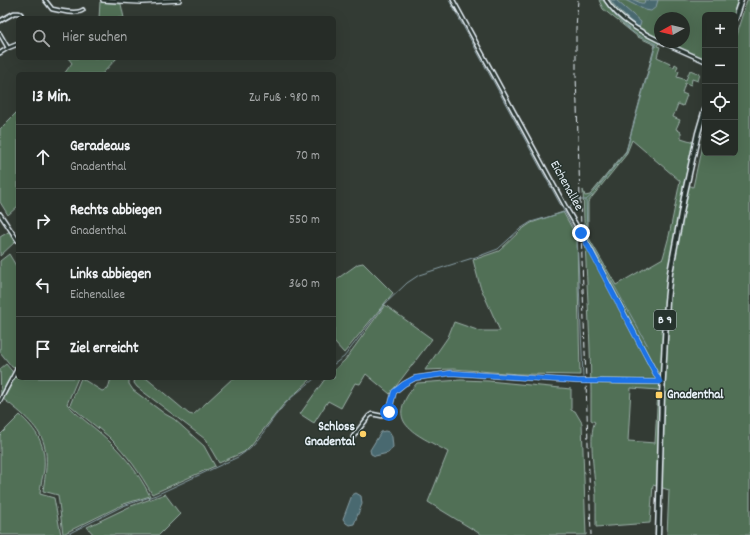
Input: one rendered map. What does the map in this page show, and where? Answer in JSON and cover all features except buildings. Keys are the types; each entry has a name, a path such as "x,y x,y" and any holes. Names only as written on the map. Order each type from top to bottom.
{"main road":[{"path":"103,0 179,0"},
{"path":"737,12 741,0"},
{"name":"B 9","path":"658,535 661,382 666,309 670,273 685,192 702,119"}],"street":[{"path":"46,0 52,9 73,12 80,12 83,10"},
{"name":"Eichenallee","path":"453,0 588,245 661,382"},
{"path":"606,0 621,18 654,38"},
{"path":"0,21 14,13 21,14"},
{"path":"0,34 8,48"},
{"path":"0,53 16,45"},
{"path":"676,48 702,59"},
{"path":"0,214 16,238"},
{"path":"0,401 16,371"},
{"path":"353,437 369,416 372,414 382,416 389,412 394,392 415,378 452,373 577,381 661,382"}],"green space":[{"path":"599,0 738,0 734,12 702,12 702,58 678,48 690,48 690,12 654,12 654,45 638,37 603,9"},
{"path":"747,0 750,0 750,535 667,535 669,490 653,485 650,523 596,527 596,496 592,446 593,427 595,422 591,420 583,190 585,196 590,195 626,151 654,48 660,48 657,57 670,63 669,65 674,67 675,64 678,66 676,70 679,71 677,77 686,80 690,70 700,74 698,81 692,79 691,85 685,83 682,93 687,95 683,106 678,104 673,117 680,120 676,129 681,132 681,138 694,142 684,183 693,187 702,145 702,156 738,156 738,28","holes":["632,140 680,181 663,258 616,285 588,235 588,202 626,155","631,388 658,390 655,443 628,441"]},
{"path":"100,2 121,4 124,16 99,16"},
{"path":"70,60 115,60 104,72 65,72 72,63"},
{"path":"16,113 16,208 8,215 0,202 0,129"},
{"path":"563,212 577,237 580,375 519,374 453,369 425,370 448,337 454,322 480,331 500,331 480,286 473,260 499,251 521,230 531,223"},
{"path":"10,231 16,241 0,256 0,237"},
{"path":"9,254 16,266 16,366 14,368 0,352 0,261"},
{"path":"363,263 393,293 344,353 336,344 336,280 358,264"},
{"path":"385,305 432,339 390,394 366,374 360,384 355,383 341,408 328,401 314,423 300,414 324,380 336,380 336,368 345,360"},
{"path":"6,364 13,374 1,397 0,369"},
{"path":"16,373 16,380 77,380 67,404 121,453 134,469 150,496 124,504 63,534 58,495 43,491 46,456 41,437 33,424 27,418 3,399"},
{"path":"80,380 84,380 102,391 108,389 110,380 129,380 129,384 133,390 174,419 204,446 215,466 152,494 133,464 116,443 70,405"},
{"path":"135,380 148,380 189,414 193,415 231,380 310,380 283,405 244,452 219,463 205,439 137,387 134,383"},
{"path":"461,380 488,381 571,389 571,410 575,411 582,423 586,535 482,535 428,502 448,452 415,433 407,426 403,418 402,408 407,397 417,383"},
{"path":"20,415 36,433 42,445 44,469 40,494 54,498 61,535 0,535 0,435"},
{"path":"165,494 180,514 159,535 94,535 87,527 131,506"}],"water":[{"path":"610,0 616,0 641,22 640,26 638,27 630,21"},
{"path":"625,0 634,0 644,3 645,0 658,0 656,7 651,11 645,10"},
{"path":"381,432 389,432 392,437 393,447 388,453 375,456 371,454 370,450"},
{"path":"356,493 361,496 362,504 354,524 349,525 343,519 352,495"}],"waterway":[{"path":"449,0 577,235 583,377"},
{"path":"594,192 626,152 656,44 638,35 627,27 618,19 604,0"},
{"path":"568,210 576,200 586,200 592,195"},
{"path":"586,200 587,235 589,241"},
{"path":"336,363 344,357 384,305 407,283 419,275 498,249 520,229 531,222 565,212"},
{"path":"592,246 648,346"},
{"path":"66,535 123,506 156,495 246,452 289,400 313,380"}],"railway":[{"path":"578,0 576,29 576,75 591,535"}],"place":[{"name":"Gnadenthal","path":"659,395"},
{"name":"Schloss Gnadental","path":"363,434"}],"route":[{"path":"389,412 394,392 404,384 415,378 452,373 577,381 660,382 581,233"}]}
